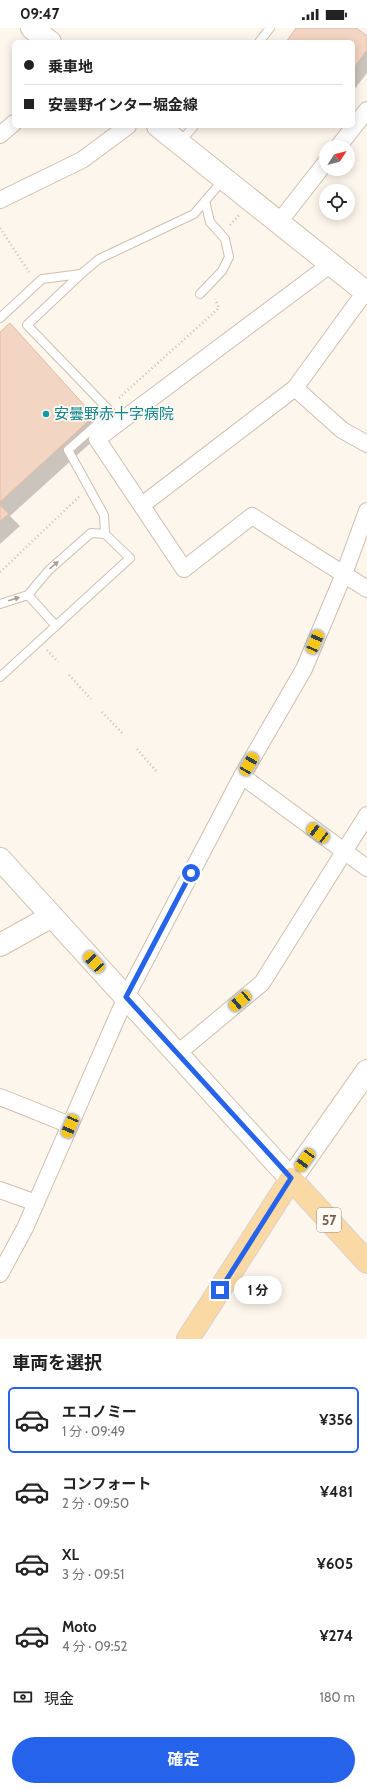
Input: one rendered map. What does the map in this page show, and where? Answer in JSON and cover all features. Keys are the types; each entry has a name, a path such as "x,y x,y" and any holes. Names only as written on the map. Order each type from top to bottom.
{"main road":[{"name":"57","path":"291,1178 367,1262"},
{"path":"188,1339 291,1178"}],"street":[{"path":"32,28 47,40"},
{"path":"355,125 367,110"},
{"path":"0,135 12,124"},
{"path":"0,200 82,160 125,128"},
{"path":"142,505 295,388 366,293 160,128"},
{"path":"343,140 353,128"},
{"path":"279,222 319,171"},
{"path":"331,264 97,439 184,569 252,516 367,589"},
{"path":"295,388 342,430 367,444"},
{"path":"0,1274 25,1228 126,997 242,776 304,669 344,574 367,511"},
{"path":"242,776 367,868"},
{"path":"178,1053 262,983 367,815"},
{"path":"1,861 291,1178 367,1071"},
{"path":"0,945 52,916"},
{"path":"0,1097 70,1126"},
{"path":"0,1190 36,1203"}],"lane":[{"path":"261,40 270,28"},
{"path":"179,143 192,128"},
{"path":"105,534 104,515 68,450 111,412 27,325 99,259 194,214 224,179"},
{"path":"200,294 222,271 229,257 225,239 210,222 205,201"},
{"path":"0,318 42,279 81,274"},
{"path":"0,604 28,595 49,570 91,533 105,534 130,558 0,677"},
{"path":"28,595 56,626"}],"path":[{"path":"227,229 239,215"},
{"path":"0,228 37,284"},
{"path":"114,403 219,308 214,297"},
{"path":"0,572 81,496"},
{"path":"45,648 58,662"},
{"path":"69,675 91,699"},
{"path":"102,712 124,735"},
{"path":"137,749 157,772"}],"building":[{"path":"296,28 357,28 367,36 367,50 355,66 355,40 287,40"},
{"name":"安曇野赤十字病院","path":"10,323 94,416 0,502 0,332"},
{"path":"0,505 9,514 0,521"}],"place":[{"name":"安曇野赤十字病院","path":"46,414"}],"route":[{"path":"191,873 126,997 291,1178 276,1204 220,1290"}]}
